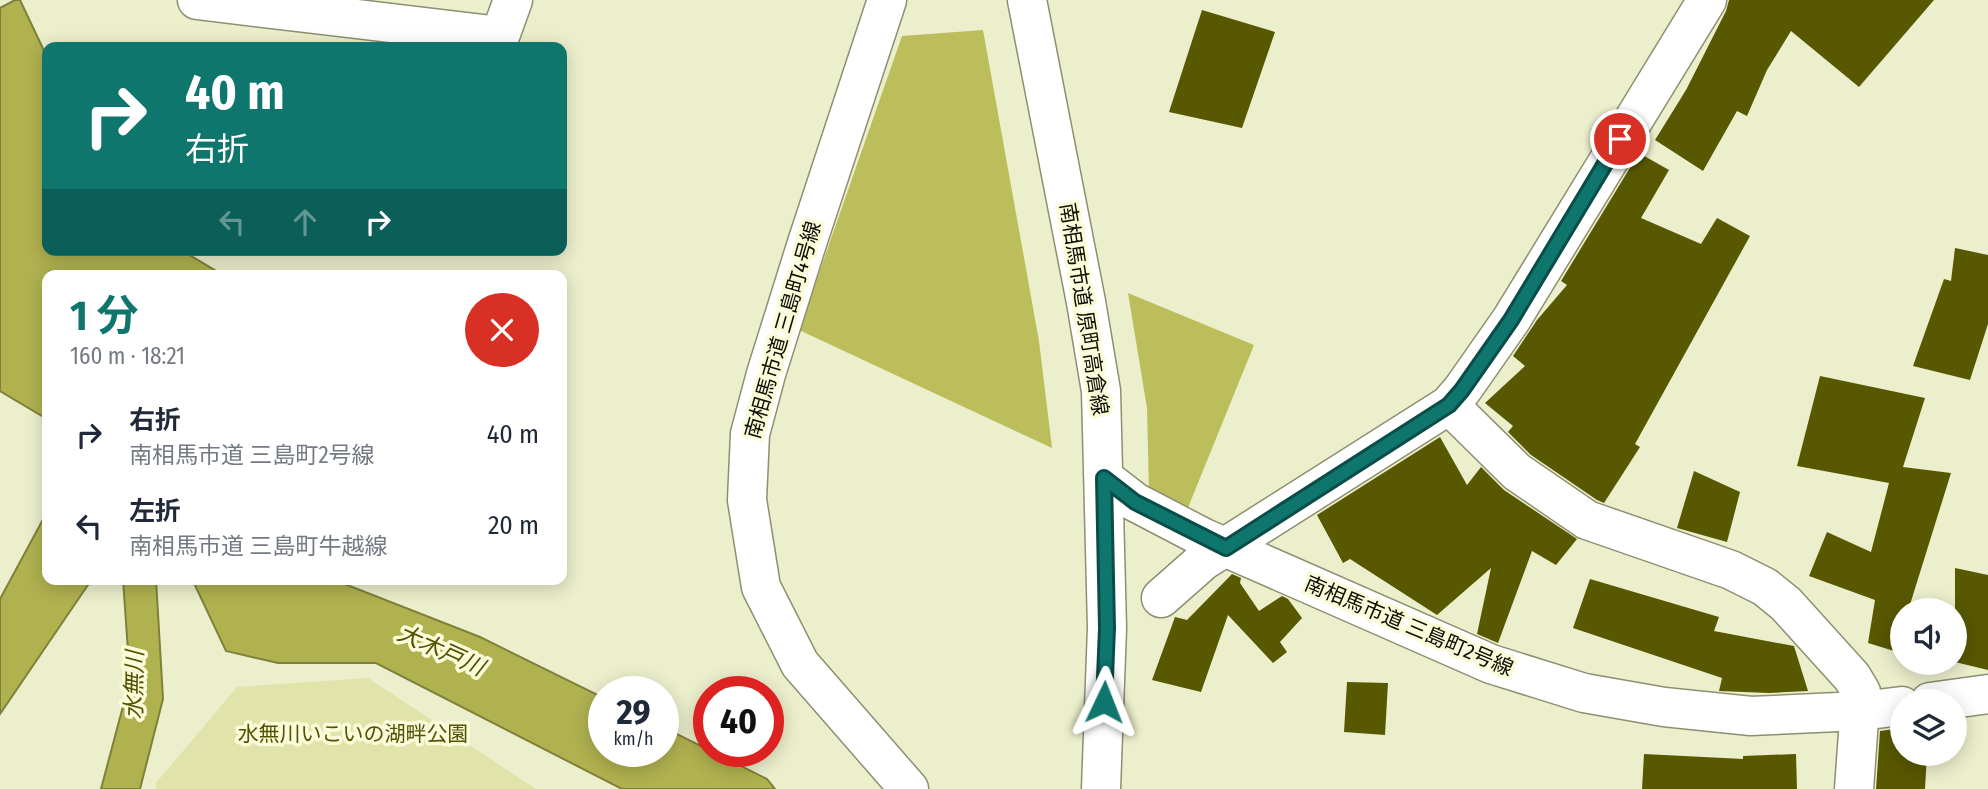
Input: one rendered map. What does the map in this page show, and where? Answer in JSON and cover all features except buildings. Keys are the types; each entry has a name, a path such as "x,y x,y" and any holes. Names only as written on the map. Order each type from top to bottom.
{"street":[{"path":"197,0 500,36 513,0"},
{"name":"南相馬市道 三島町4号線","path":"887,0 766,374 750,433 747,500 761,587 800,664 909,789"},
{"name":"南相馬市道 原町高倉線","path":"1027,0 1101,391 1107,628 1101,789"},
{"path":"1161,598 1203,561 1449,405 1511,320 1707,0"},
{"path":"1449,405 1517,472 1587,520 1731,570 1765,587 1806,624 1853,677 1861,692 1854,789"},
{"name":"南相馬市道 三島町2号線","path":"1104,478 1135,502 1226,548 1491,664 1584,693 1664,707 1751,716 1890,707"},
{"path":"1967,697 1988,694"}],"green space":[{"name":"水無川いこいの湖畔公園","path":"368,678 536,789 156,789 156,783 237,687"}],"shaded area":[{"path":"983,30 1039,341 1052,448 799,330 902,36"},
{"path":"1128,293 1254,345 1187,510 1149,492 1147,408"}],"water":[{"path":"20,0 42,46 42,256 191,256 215,270 42,270 42,416 0,391 0,8"},
{"path":"42,521 42,585 88,585 0,714 0,599"},
{"name":"水無川","path":"123,585 156,585 163,699 140,789 101,789 130,680"},
{"name":"大木戸川","path":"195,585 347,585 480,637 588,690 588,767 679,767 679,735 693,742 693,767 743,767 767,779 775,789 622,789 376,663 278,663 226,651"}],"route":[{"path":"1104,702 1107,628 1104,478 1135,502 1226,548 1449,405 1511,320 1620,139"}]}
